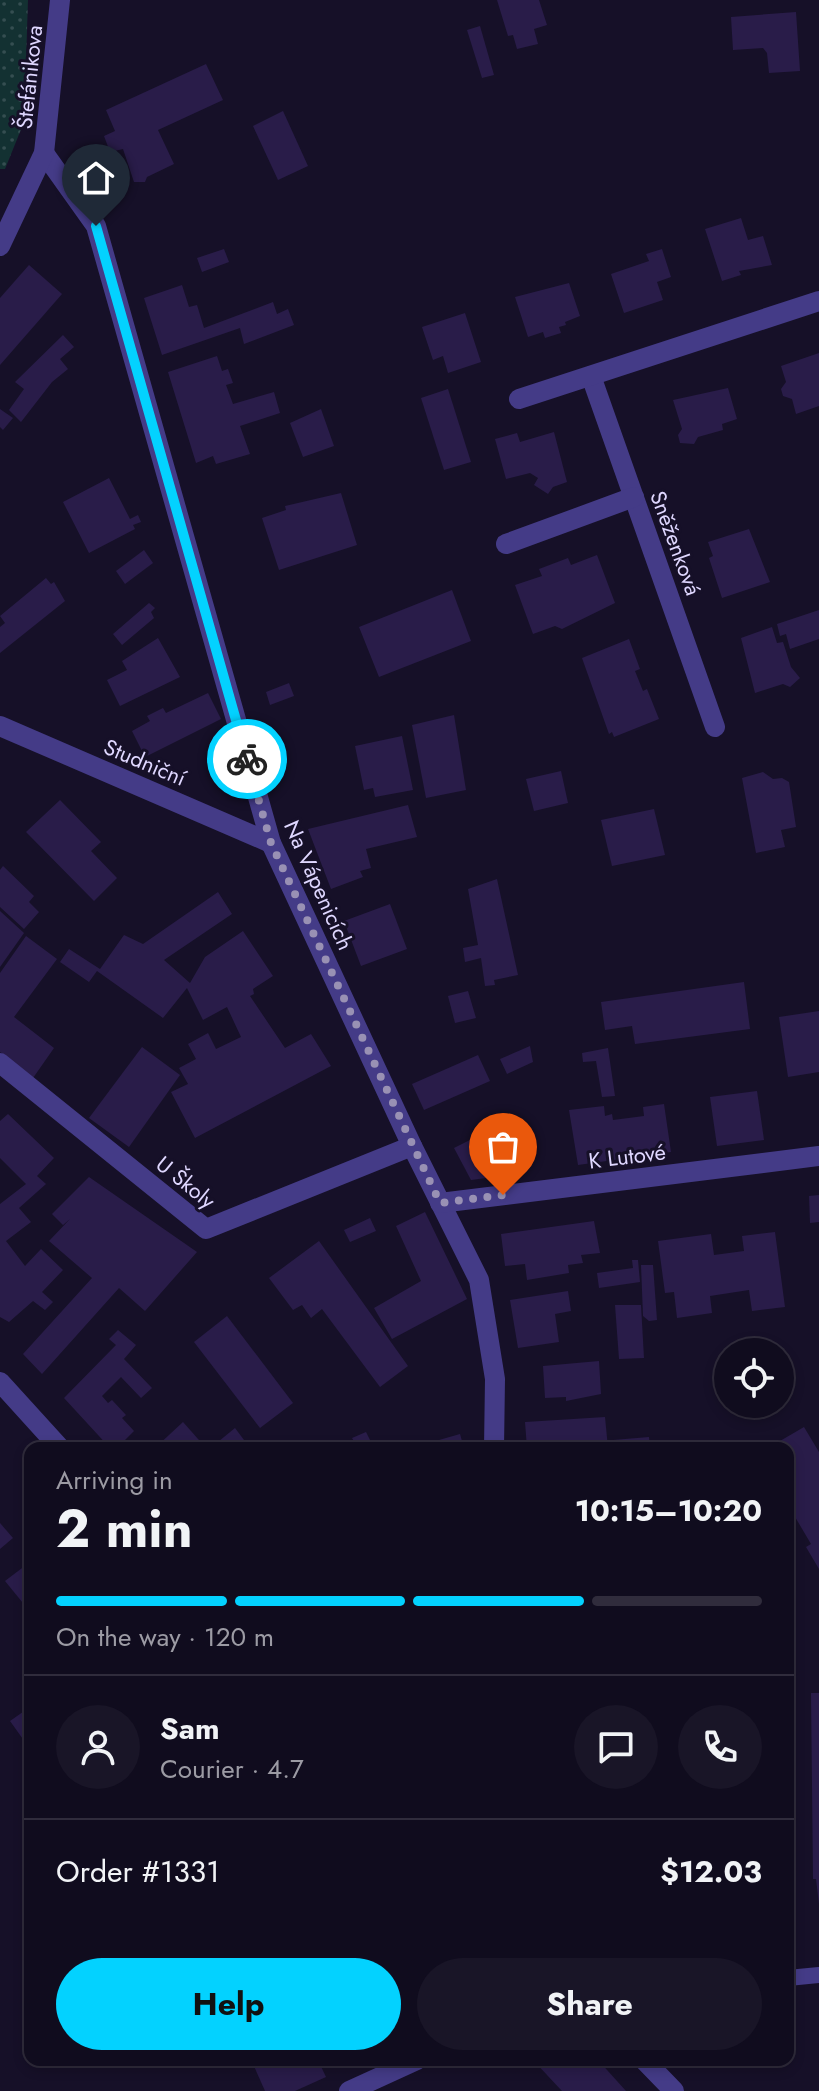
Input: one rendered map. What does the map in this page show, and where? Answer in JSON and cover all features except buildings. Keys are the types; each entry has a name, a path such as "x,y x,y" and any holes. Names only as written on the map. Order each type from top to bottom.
{"street":[{"name":"Štefánikova","path":"0,246 44,153 60,0"},
{"name":"Na Vápenicích","path":"44,153 96,226 271,843 412,1146 479,1280 495,1379 494,1442"},
{"path":"519,399 819,301"},
{"name":"Sněženková","path":"591,376 715,727"},
{"path":"506,544 634,497"},
{"name":"Studniční","path":"0,726 271,843"},
{"name":"U Školy","path":"0,1063 206,1229 412,1146"},
{"name":"K Lutové","path":"440,1203 819,1156"},
{"path":"0,1382 55,1442"},
{"path":"349,2091 404,2066"},
{"path":"650,2066 674,2091"}],"lane":[{"path":"794,1977 819,1975"}],"green space":[{"path":"0,0 28,0 24,122 5,169 0,169"}],"way so far":[{"path":"247,759 271,843 440,1203 503,1195"}],"route":[{"path":"96,226 247,759"}]}
